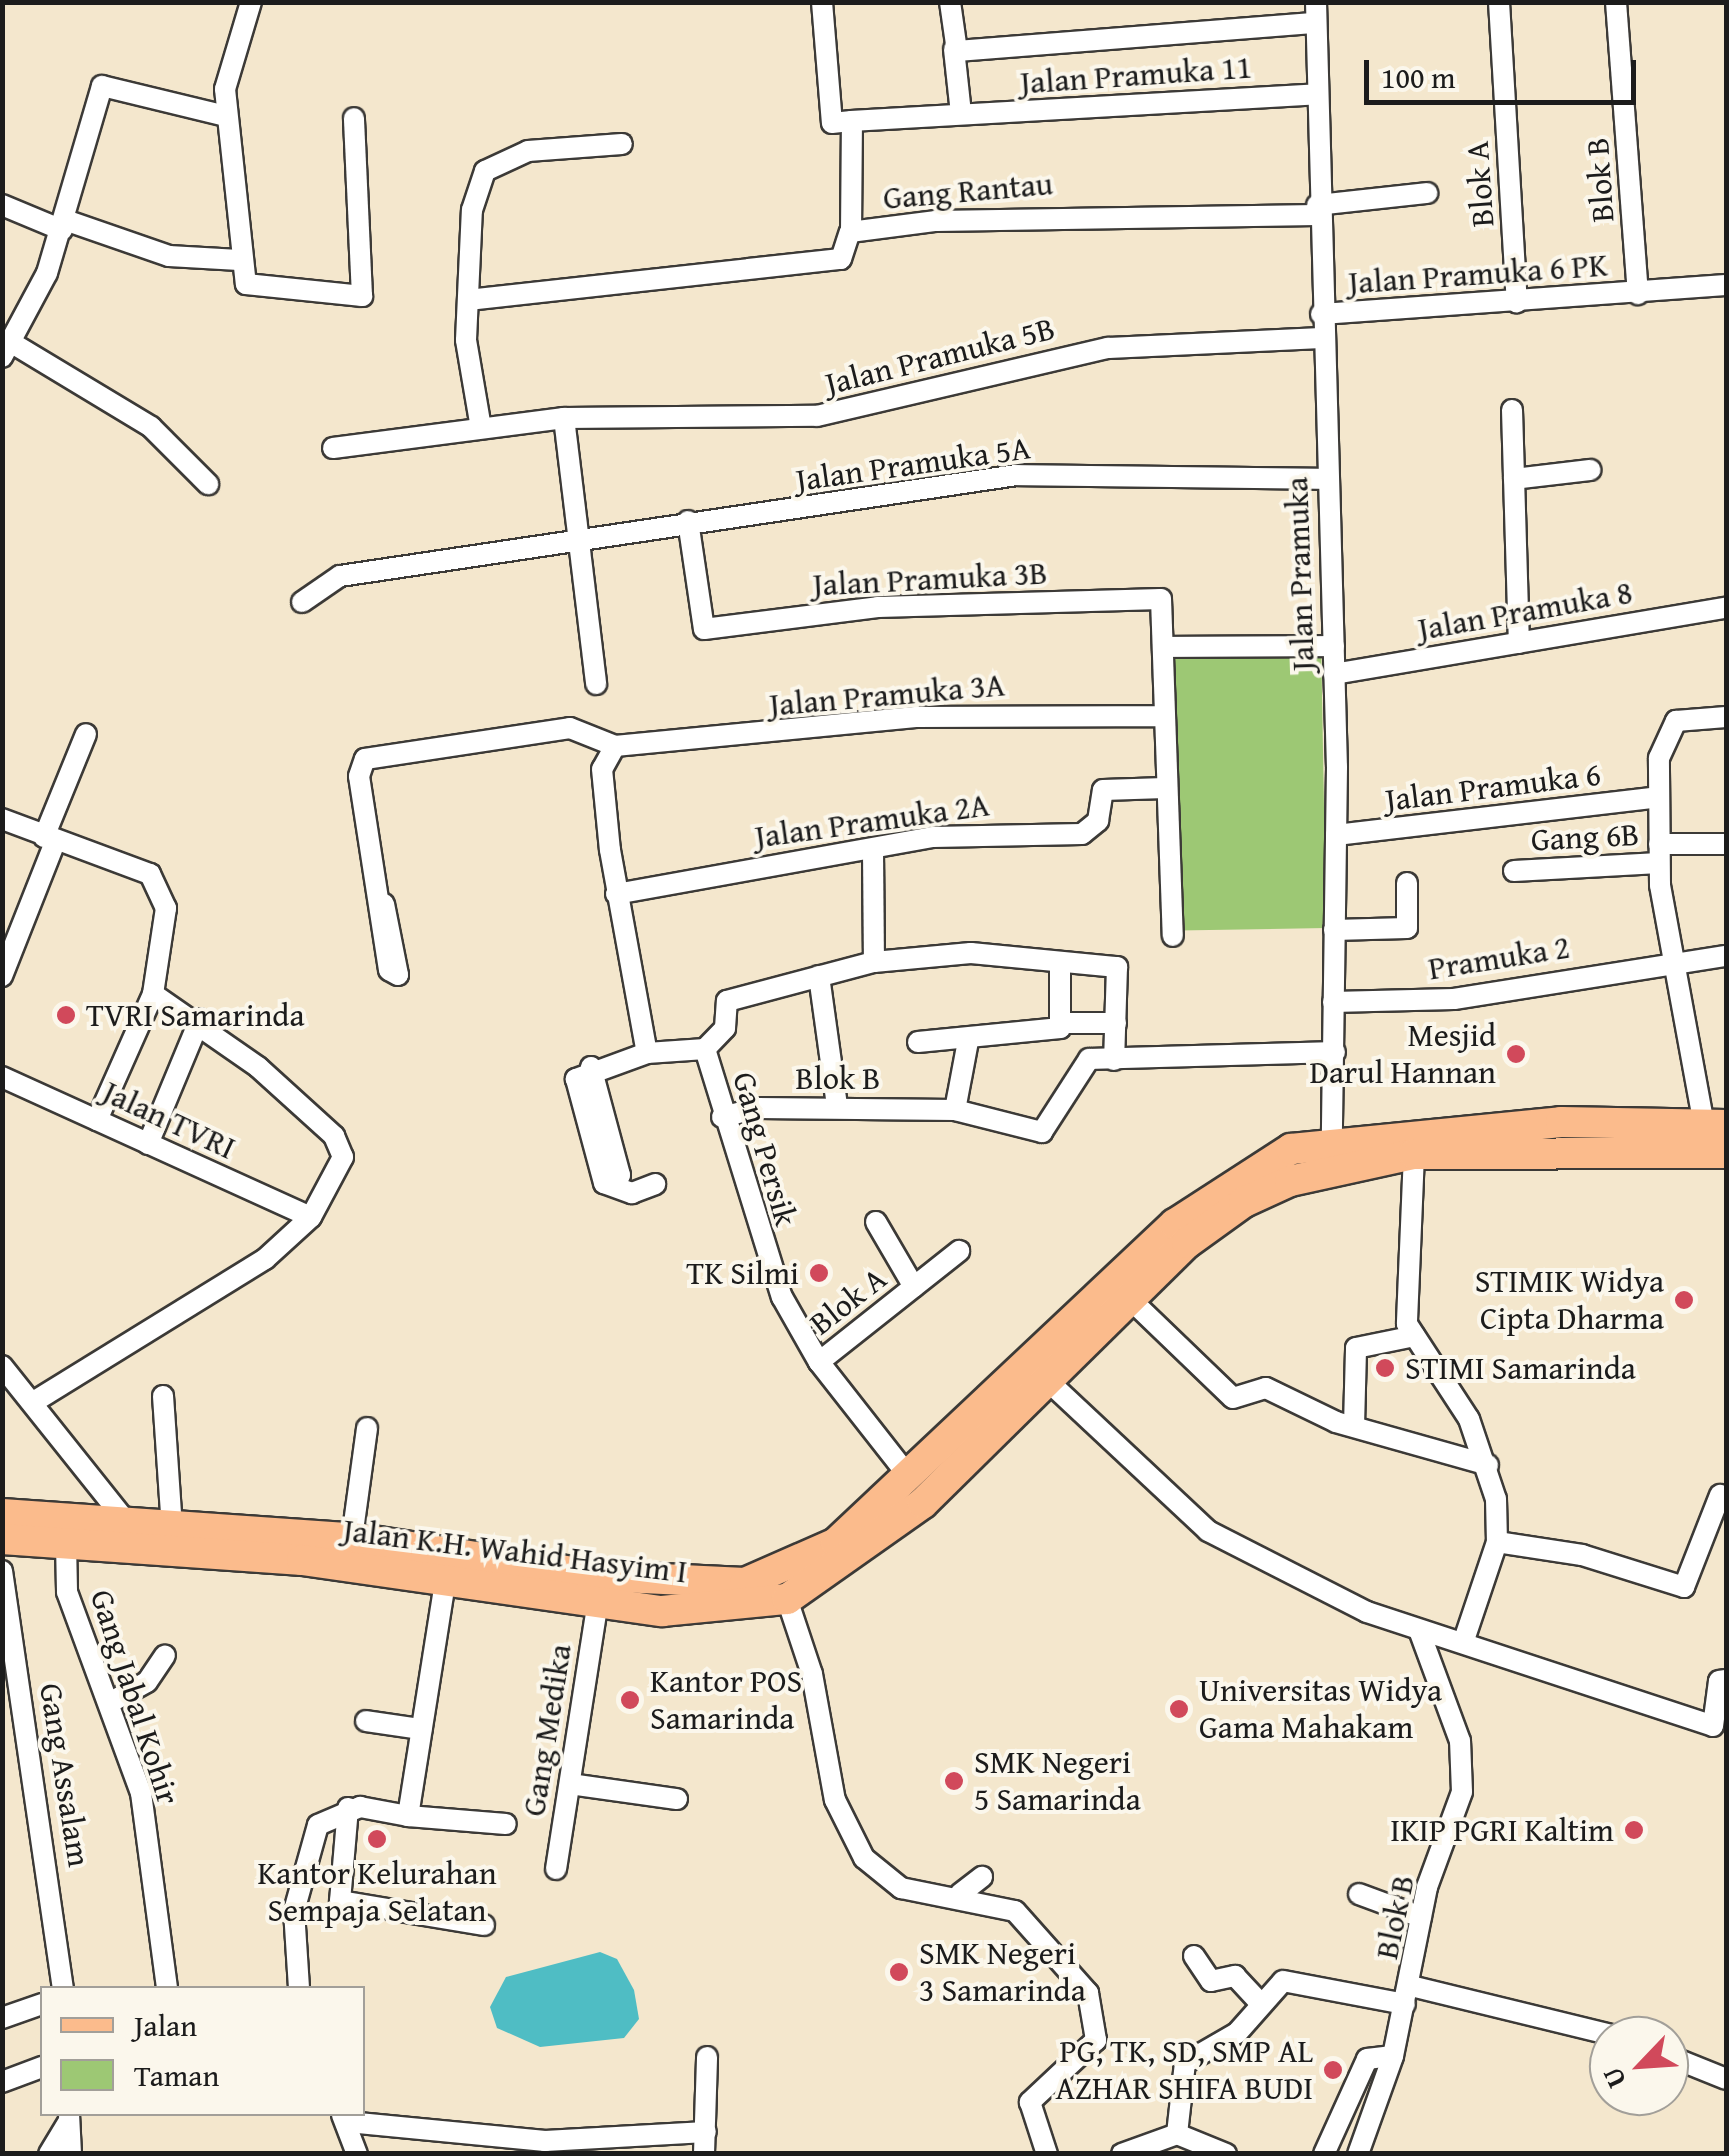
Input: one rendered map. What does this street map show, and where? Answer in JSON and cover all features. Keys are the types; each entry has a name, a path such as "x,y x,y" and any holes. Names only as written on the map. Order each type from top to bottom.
{"main road":[{"path":"1336,1155 1561,1122 1716,1125"},
{"path":"1336,1155 1726,1153"},
{"name":"Jalan K.H. Wahid Hasyim I","path":"3,1546 66,1543 446,1576 662,1610 787,1599 1049,1382 1210,1223 1336,1155"},
{"name":"Jalan K.H. Wahid Hasyim I","path":"3,1546 128,1524 352,1538 712,1586 774,1576 869,1532 910,1478 1188,1213 1252,1168 1336,1155"}],"street":[{"path":"251,2 227,71 226,116 239,260 246,284 259,290 362,296 354,118"},
{"path":"822,2 842,122 852,232"},
{"path":"950,2 961,113"},
{"name":"Blok A","path":"1498,2 1517,302"},
{"name":"Blok B","path":"1616,2 1638,294"},
{"path":"954,49 1316,13"},
{"name":"Jalan Pramuka","path":"1316,13 1317,210 1334,646 1336,1155"},
{"path":"208,484 151,427 7,350 63,225 102,86 226,116"},
{"name":"Jalan Pramuka 11","path":"842,122 1316,94"},
{"path":"481,428 465,356 478,185 494,162 520,153 622,144"},
{"name":"Gang Rantau","path":"468,300 841,259 852,232 1050,213 1317,210 1427,193"},
{"path":"2,205 169,256 239,260"},
{"path":"1638,294 1726,285"},
{"name":"Jalan Pramuka 6 PK","path":"1320,314 1638,294"},
{"name":"Jalan Pramuka 5B","path":"333,448 564,418 817,416 1108,348 1322,338"},
{"path":"1512,410 1518,643"},
{"path":"564,418 596,684"},
{"path":"1514,479 1590,470"},
{"name":"Jalan Pramuka 5A","path":"302,602 340,576 688,520 1017,474 1327,479"},
{"name":"Jalan Pramuka 3B","path":"688,520 704,629 878,608 1161,599 1164,648"},
{"name":"Jalan Pramuka 8","path":"1334,674 1726,608"},
{"path":"1173,936 1164,648 1334,646"},
{"name":"Jalan Pramuka 3A","path":"615,746 916,716 1165,716"},
{"path":"1716,1125 1674,960 1659,854 1658,797 1666,729 1726,717"},
{"path":"384,904 359,776 365,759 570,728 615,746 602,769 616,894 647,1053"},
{"path":"2,976 8,946 86,734"},
{"name":"Jalan Pramuka 2A","path":"616,894 933,836 1082,834 1098,821 1103,790 1166,788"},
{"name":"Jalan Pramuka 6","path":"1336,834 1658,797"},
{"path":"2,819 49,840 150,874 161,890 153,994 98,1120"},
{"name":"Gang 6B","path":"1514,871 1726,844"},
{"path":"873,850 874,962"},
{"path":"1334,930 1407,928 1407,883"},
{"path":"705,1049 725,1028 727,1000 874,962 972,952 1117,967 1114,1060 1335,1052"},
{"name":"Pramuka 2","path":"1333,1002 1454,999 1674,960 1726,956"},
{"path":"1060,962 1060,1022"},
{"path":"818,976 838,1106"},
{"path":"34,1402 150,1338 311,1217 336,1182 340,1146 200,1019 153,994"},
{"path":"148,1144 200,1019"},
{"path":"918,1042 968,1040 1060,1022 1116,1022"},
{"path":"954,1110 968,1040"},
{"name":"Gang Persik","path":"655,1184 632,1193 604,1183 576,1079 591,1066 647,1053 705,1049 722,1116 782,1297 819,1362 910,1478"},
{"name":"Blok B","path":"722,1116 838,1106 954,1110 1042,1132 1089,1059 1114,1060"},
{"name":"Jalan TVRI","path":"2,1078 311,1217"},
{"path":"1414,1154 1404,1308 1415,1336 1488,1466 1496,1542 1464,1640"},
{"name":"Blok A","path":"876,1222 914,1286"},
{"name":"Blok A","path":"819,1362 959,1251"},
{"path":"1131,1300 1230,1396 1266,1388 1354,1426 1488,1466"},
{"path":"1354,1426 1356,1348 1415,1336"},
{"path":"2,1366 128,1524"},
{"path":"1049,1382 1180,1510 1290,1574 1420,1633 1464,1640 1713,1726 1723,1680"},
{"path":"163,1396 172,1527"},
{"path":"352,1538 368,1428"},
{"path":"1496,1542 1582,1555 1684,1587 1720,1495"},
{"name":"Gang Jabal Kohir","path":"66,1543 67,1592 142,1793 167,1986"},
{"name":"Gang Assalam","path":"3,1546 63,1986"},
{"path":"408,1816 446,1576"},
{"path":"787,1599 846,1830 901,1888 996,1902 1040,1929 1074,1968 1098,2017 1096,2040 1030,2102 1047,2154"},
{"name":"Gang Medika","path":"556,1869 598,1600"},
{"name":"Blok B","path":"1358,2154 1393,2056 1421,1917 1462,1792 1460,1741 1420,1633"},
{"path":"111,1702 147,1682 165,1655"},
{"path":"366,1721 422,1729"},
{"path":"570,1784 678,1799"},
{"path":"348,1808 340,1901 484,1924"},
{"path":"299,1986 294,1911 307,1844 332,1812 348,1808 506,1824"},
{"path":"960,1894 982,1877"},
{"path":"1359,1894 1421,1917"},
{"path":"1194,1956 1215,1983 1235,1976 1259,2002"},
{"path":"1168,2141 1185,2063 1237,2033 1259,2002 1290,1979 1408,1995"},
{"name":"Blok B","path":"1408,1995 1589,2031"},
{"path":"2,2018 40,2005"},
{"path":"1324,2154 1367,2058 1393,2056"},
{"path":"704,2154 707,2057"},
{"path":"1689,2064 1726,2079"},
{"path":"2,2082 40,2068"},
{"path":"49,2154 69,2117"},
{"path":"69,2117 71,2154"},
{"path":"357,2154 344,2118 546,2147 706,2132"},
{"path":"1122,2154 1168,2141 1226,2154"}],"green space":[{"path":"1321,636 1326,928 1178,931 1173,639"}],"water":[{"path":"600,1952 617,1959 634,1990 639,2019 624,2038 540,2047 497,2028 490,2007 506,1977"}],"place":[{"name":"TVRI Samarinda","path":"66,1015"},
{"name":"Mesjid Darul Hannan","path":"1516,1054"},
{"name":"TK Silmi","path":"819,1273"},
{"name":"STIMIK Widya Cipta Dharma","path":"1684,1300"},
{"name":"STIMI Samarinda","path":"1385,1368"},
{"name":"Kantor POS Samarinda","path":"630,1700"},
{"name":"Universitas Widya Gama Mahakam","path":"1179,1709"},
{"name":"SMK Negeri 5 Samarinda","path":"954,1781"},
{"name":"IKIP PGRI Kaltim","path":"1634,1830"},
{"name":"Kantor Kelurahan Sempaja Selatan","path":"377,1839"},
{"name":"SMK Negeri 3 Samarinda","path":"899,1972"},
{"name":"PG, TK, SD, SMP AL AZHAR SHIFA BUDI","path":"1333,2070"}]}
